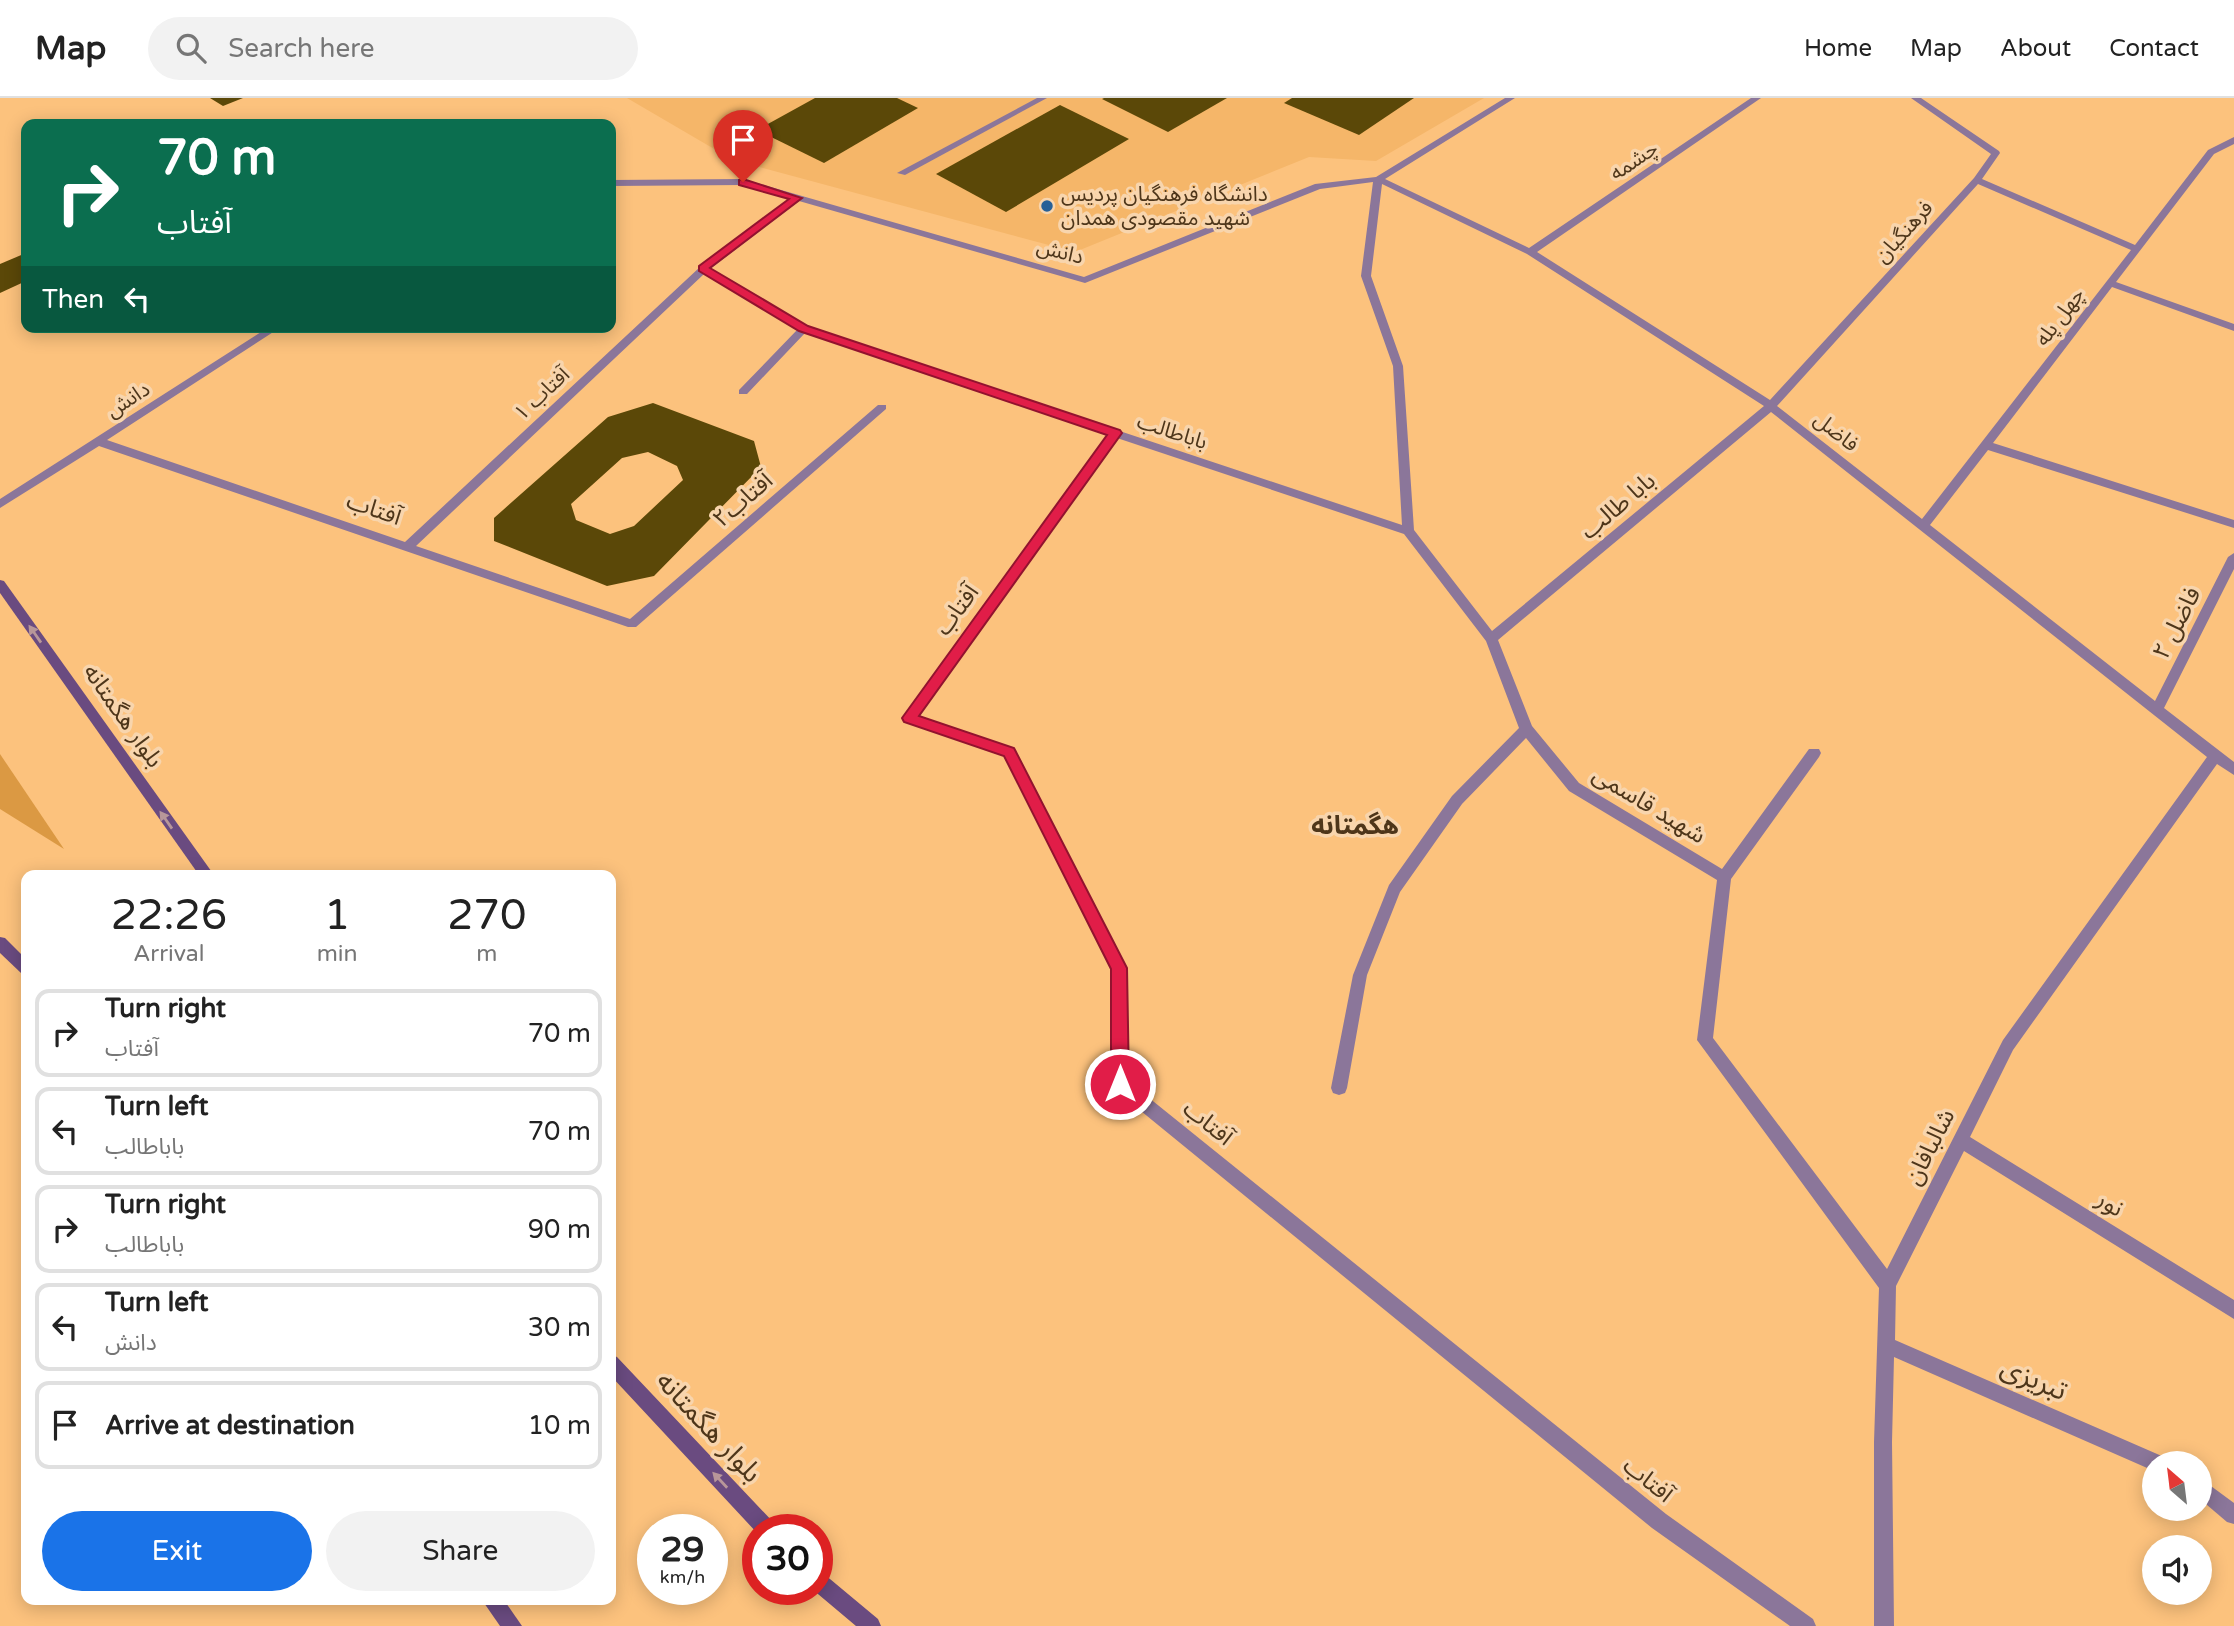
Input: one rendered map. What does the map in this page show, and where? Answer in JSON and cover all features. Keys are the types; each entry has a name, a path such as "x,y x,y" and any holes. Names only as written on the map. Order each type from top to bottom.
{"main road":[{"name":"بلوار هگمتانه","path":"0,584 203,870"},
{"path":"0,943 21,963"},
{"name":"بلوار هگمتانه","path":"616,1368 752,1514"},
{"path":"833,1594 871,1626"},
{"path":"496,1605 512,1626"}],"street":[{"path":"902,173 1043,98"},
{"name":"دانش","path":"616,183 743,182 1085,280 1318,186 1378,179 1511,98"},
{"name":"چشمه","path":"1530,252 1758,98"},
{"name":"فرهنگیان","path":"1772,406 1978,180 1996,153 1915,98"},
{"name":"چهل پله","path":"1924,525 2211,152 2234,140"},
{"path":"1378,179 1366,276 1398,366 1408,531"},
{"name":"فاضل","path":"1378,179 1530,252 1772,406 2234,770"},
{"path":"1978,180 2137,249"},
{"path":"703,269 797,198"},
{"name":"باباطالب","path":"703,269 803,329 1408,531"},
{"name":"آفتاب ۱","path":"407,547 703,269"},
{"path":"2110,283 2234,328"},
{"path":"743,392 803,329"},
{"name":"دانش","path":"0,504 267,333"},
{"name":"بابا طالب","path":"1491,639 1772,406"},
{"name":"آفتاب۲","path":"632,624 882,407"},
{"name":"آفتاب","path":"1115,433 909,718 1009,752 1119,968 1120,1084 1659,1521 1806,1626"},
{"name":"آفتاب","path":"100,442 632,624"},
{"path":"1986,445 2234,524"},
{"name":"شهید قاسمی","path":"1408,531 1491,639 1526,729 1574,787 1724,877"},
{"name":"فاضل ۲","path":"2157,709 2234,556"},
{"path":"1339,1088 1360,975 1394,889 1457,800 1526,729"},
{"path":"1814,753 1724,877 1706,1040 1888,1285"},
{"name":"شالبافان","path":"1884,1626 1883,1442 1888,1285 2008,1045 2216,755"},
{"name":"نور","path":"1961,1140 2234,1310"},
{"name":"تبریزی","path":"1887,1345 2142,1456"},
{"path":"2212,1497 2234,1515"}],"shaded area":[{"name":"دانشگاه فرهنگیان پردیس شهید مقصودی همدان","path":"627,98 1484,98 1376,161 1309,157 1075,252 733,160"},
{"path":"0,754 64,849 0,809"}],"building":[{"path":"210,98 243,98 223,106"},
{"path":"815,98 897,98 918,108 824,163 757,130"},
{"path":"1227,98 1168,132 1102,99"},
{"path":"1292,98 1414,98 1359,135 1284,103"},
{"path":"1060,105 1129,139 1006,212 936,174"},
{"path":"21,255 21,283 0,293 0,264"},
{"path":"653,403 754,441 761,467 654,576 607,586 494,541 494,518 608,417","holes":["648,452 677,466 683,480 634,526 610,534 576,520 571,504 622,458"]}],"place":[{"name":"دانشگاه فرهنگیان پردیس شهید مقصودی همدان","path":"1047,206"}],"district":[{"name":"هگمتانه","path":"1355,825"}],"route":[{"path":"743,182 797,198 703,269 803,329 1115,433 909,718 1009,752 1119,968 1120,1084"}]}
